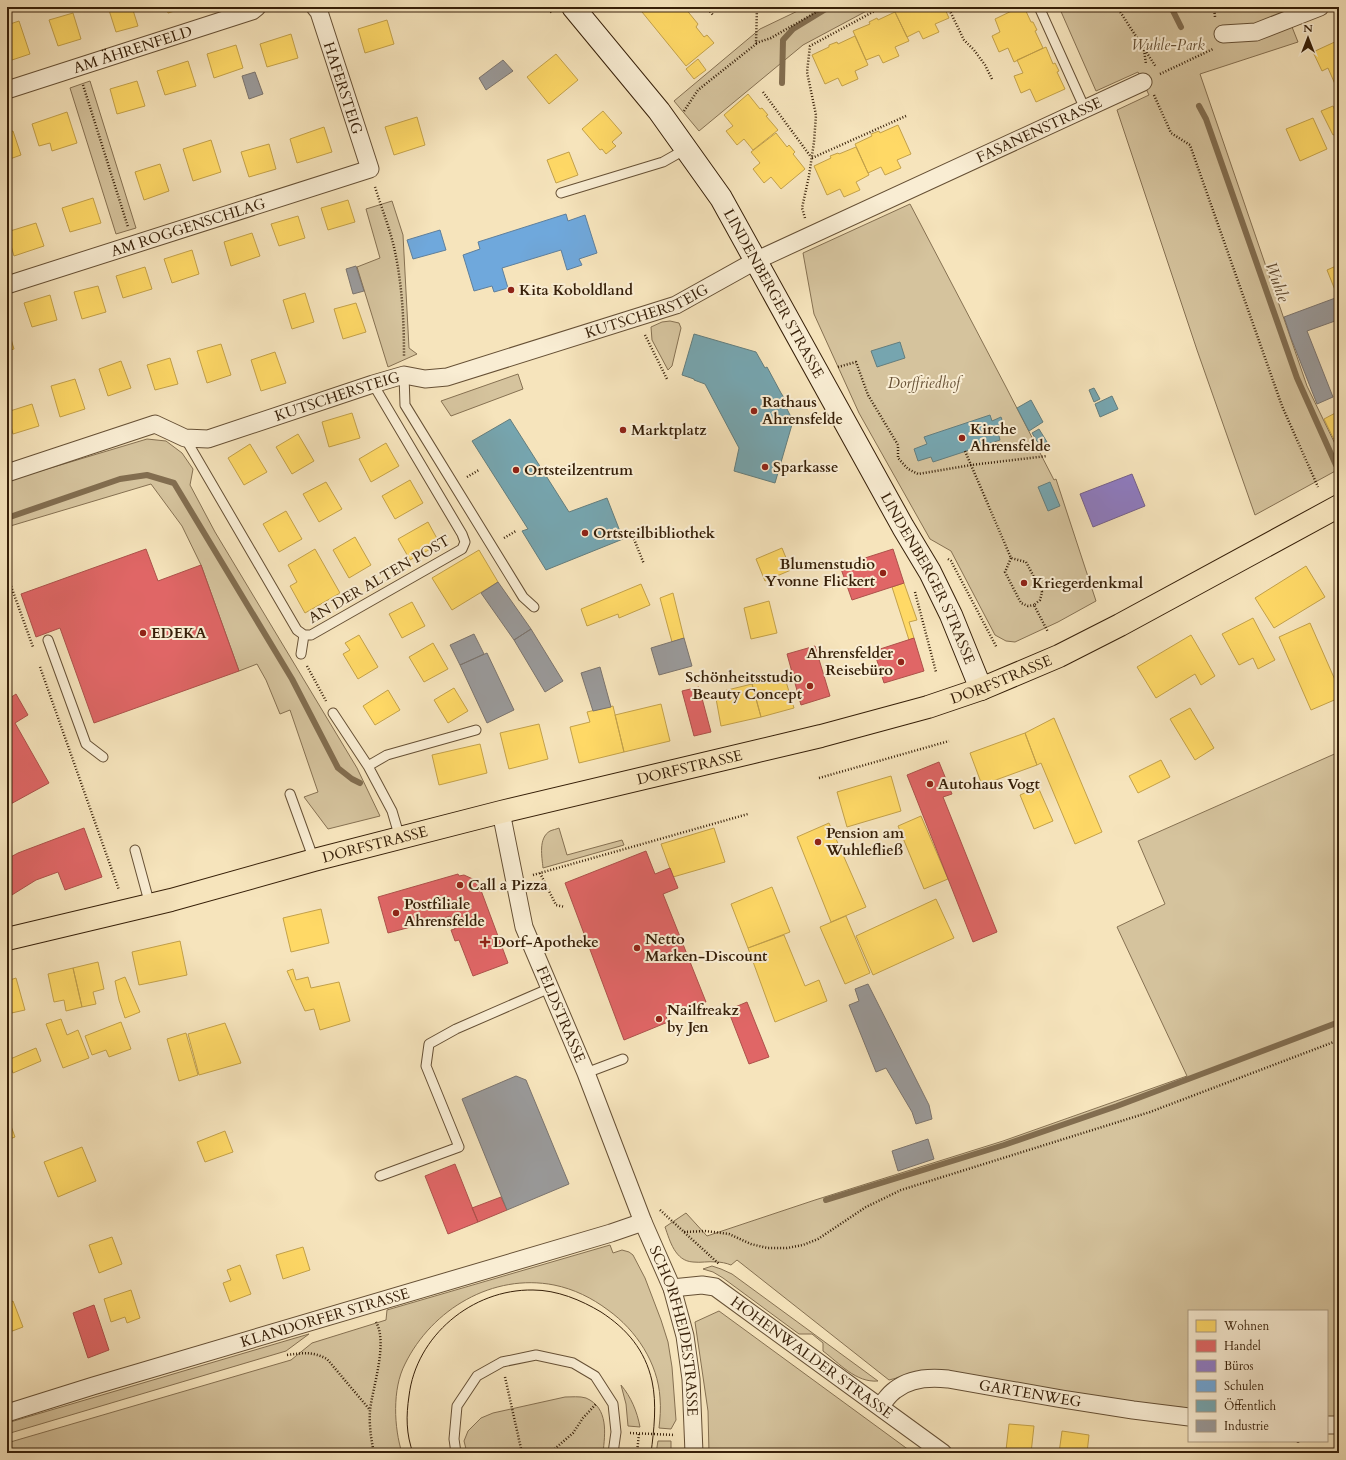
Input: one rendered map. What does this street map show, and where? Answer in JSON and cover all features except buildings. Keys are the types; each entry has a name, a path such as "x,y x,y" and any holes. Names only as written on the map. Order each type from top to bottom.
{"main road":[{"name":"DORFSTRASSE","path":"7,939 150,905 314,860 501,812 821,736 919,709 981,689 1059,656 1339,506"}],"street":[{"name":"AM ÄHRENFELD","path":"7,90 252,11 257,7"},
{"name":"HAFERSTEIG","path":"315,7 319,12 370,169"},
{"path":"1223,34 1256,32 1320,7"},
{"name":"LINDENBERGER STRASSE","path":"565,13 659,111 721,198 903,527 930,572 951,615 981,689"},
{"name":"FASANENSTRASSE","path":"755,261 1145,81"},
{"name":"AM ROGGENSCHLAG","path":"7,285 370,169"},
{"name":"KUTSCHERSTEIG","path":"7,473 156,424 185,438 208,439 404,375 425,379 447,377 676,305 755,261"},
{"name":"FELDSTRASSE","path":"501,812 524,927 586,1073 641,1217"},
{"name":"SCHORFHEIDESTRASSE","path":"641,1217 672,1288 685,1336 691,1379 694,1453"},
{"name":"KLANDORFER STRASSE","path":"7,1413 93,1386 611,1233 641,1217"},
{"name":"HOHENWALDER STRASSE","path":"672,1288 702,1285 715,1287 943,1453"},
{"name":"GARTENWEG","path":"880,1406 894,1390 905,1384 921,1379 935,1378 1069,1400 1188,1416"},
{"path":"1328,1425 1339,1425"}],"lane":[{"path":"1039,7 1085,109"},
{"path":"561,193 663,162 686,149"},
{"path":"404,375 405,405 523,597 534,607"},
{"name":"AN DER ALTEN POST","path":"185,438 297,630 304,635 311,635 462,549 465,542 373,384"},
{"path":"301,654 304,635"},
{"path":"48,640 86,744 103,758"},
{"path":"334,713 368,766 392,812 400,838"},
{"path":"368,766 387,755 476,730"},
{"path":"290,794 314,860"},
{"path":"135,850 150,905"},
{"path":"380,1176 459,1147 426,1066 429,1044 456,1029 550,988"},
{"path":"586,1073 623,1059"},
{"path":"456,1453 454,1439 457,1406 477,1376 502,1362 536,1355 573,1363 595,1376 613,1404 616,1432 613,1453"}],"path":[{"path":"547,7 565,13"},
{"path":"706,7 713,16"},
{"path":"756,44 757,7"},
{"path":"681,117 698,90 756,44 771,38 825,7"},
{"path":"807,223 802,208 812,158 816,115 807,72 810,46 882,7"},
{"path":"948,7 964,40 974,50 985,65 992,79"},
{"path":"1117,7 1161,74"},
{"path":"1223,34 1213,50 1145,81 1171,133 1190,145 1282,406 1318,487"},
{"path":"77,67 134,244"},
{"path":"762,92 812,158"},
{"path":"812,158 906,116"},
{"path":"370,169 393,243 400,281 404,325 404,375"},
{"path":"640,316 647,339 667,379"},
{"path":"835,367 856,362 868,395 898,445 898,458 908,469 918,474 971,465 1047,456"},
{"path":"965,451 1012,558"},
{"path":"634,539 644,564"},
{"path":"1012,558 1026,562 1042,592 1040,600 1034,605 1028,606 1020,603 1005,572 1012,558"},
{"path":"7,575 34,652"},
{"path":"913,586 936,672"},
{"path":"1034,605 1048,632"},
{"path":"301,654 334,713"},
{"path":"40,666 119,890"},
{"path":"820,778 949,740"},
{"path":"533,875 748,814"},
{"path":"540,873 556,905 565,907"},
{"path":"684,1232 705,1231 729,1234 750,1244 767,1248 787,1248 803,1245 818,1240 866,1207 901,1190 1150,1112 1339,1040"},
{"path":"655,1206 719,1264"},
{"path":"368,1306 378,1325 381,1337 370,1411 370,1436 374,1453"},
{"path":"287,1355 307,1352 318,1354 327,1359 370,1411"},
{"path":"502,1362 522,1453"},
{"path":"550,1453 573,1433 592,1408"},
{"path":"637,1453 638,1433 680,1435"}],"green space":[{"path":"806,7 874,7 803,45 699,131 674,101 760,29"},
{"name":"Wuhle-Park","path":"1059,7 1284,7 1298,42 1200,74 1307,386 1339,452 1339,469 1255,515 1197,350 1117,110 1149,95 1138,72 1096,91"},
{"path":"90,81 136,228 116,234 70,88"},
{"path":"392,201 403,235 409,348 417,354 388,367 357,267 380,258 366,209"},
{"name":"Dorffriedhof","path":"910,204 1054,480 1056,479 1096,601 1058,622 1015,642 1006,641 995,635 951,551 930,539 859,413 814,314 803,253"},
{"path":"670,321 679,323 681,328 672,366 668,370 652,340 651,327 662,322"},
{"path":"518,374 523,389 451,416 441,401"},
{"path":"147,439 166,441 182,453 193,469 190,485 215,532 357,768 380,816 328,829 304,797 318,792 290,710 280,714 266,680 257,664 239,671 201,565 182,526 151,484 7,527 7,481"},
{"path":"1339,752 1339,1418 1328,1418 1328,1310 1188,1310 1188,1408 1133,1403 916,1373 889,1380 737,1260 731,1265 720,1262 693,1262 687,1261 678,1254 671,1244 665,1227 686,1213 707,1236 815,1200 1003,1141 1187,1076 1117,927 1165,904 1138,841"},
{"path":"559,828 567,855 622,840 624,845 543,868 542,843 544,838 550,831"},
{"path":"610,1245 613,1253 622,1250 633,1255 645,1278 661,1320 668,1342 672,1367 676,1420 671,1429 659,1428 660,1402 655,1372 644,1348 628,1327 608,1310 582,1294 554,1285 531,1283 509,1285 487,1290 467,1299 448,1312 431,1327 417,1344 401,1374 396,1397 397,1432 402,1453 7,1453 7,1443 291,1360 312,1343 386,1320 387,1310"},
{"path":"712,1266 732,1274 878,1381 870,1381 855,1376 823,1351 823,1343 812,1334 799,1334 723,1278 713,1272 703,1269"},
{"path":"719,1311 913,1453 709,1453 708,1411 695,1322"},
{"path":"309,1334 286,1351 7,1434 7,1423"},
{"path":"621,1385 633,1404 640,1427 628,1426 626,1404"},
{"path":"565,1397 586,1398 599,1408 605,1430 603,1453 467,1453 464,1441 468,1431 481,1418 493,1413"},
{"path":"658,1441 671,1441 671,1453 656,1453"}],"waterway":[{"path":"782,83 783,40 793,29 829,7"},
{"name":"Wuhle","path":"1171,7 1181,27"},
{"name":"Wuhle","path":"1199,106 1206,119 1297,378 1336,465"},
{"path":"7,518 120,479 147,475 174,483 292,679 338,768 352,779 360,783"},
{"path":"826,1200 1004,1145 1117,1106 1339,1022"}],"tram line":[{"path":"413,1453 407,1425 409,1396 414,1374 423,1354 435,1336 451,1320 469,1307 489,1298 510,1292 533,1290 542,1290 568,1296 601,1312 627,1333 634,1341 645,1360 654,1390 654,1417 651,1453"}],"place":[{"name":"Kita Koboldland","path":"511,290"},
{"name":"Rathaus Ahrensfelde","path":"754,411"},
{"name":"Marktplatz","path":"623,430"},
{"name":"Kirche Ahrensfelde","path":"962,438"},
{"name":"Sparkasse","path":"765,467"},
{"name":"Ortsteilzentrum","path":"516,470"},
{"name":"Ortsteilbibliothek","path":"585,533"},
{"name":"Blumenstudio Yvonne Flickert","path":"883,573"},
{"name":"Kriegerdenkmal","path":"1024,583"},
{"name":"EDEKA","path":"143,633"},
{"name":"Ahrensfelder Reisebüro","path":"901,662"},
{"name":"Schönheitsstudio Beauty Concept","path":"810,686"},
{"name":"Autohaus Vogt","path":"930,784"},
{"name":"Pension am Wuhlefließ","path":"818,842"},
{"name":"Call a Pizza","path":"460,885"},
{"name":"Postfiliale Ahrensfelde","path":"396,913"},
{"name":"Dorf-Apotheke","path":"485,942"},
{"name":"Netto Marken-Discount","path":"637,948"},
{"name":"Nailfreakz by Jen","path":"659,1019"}]}
